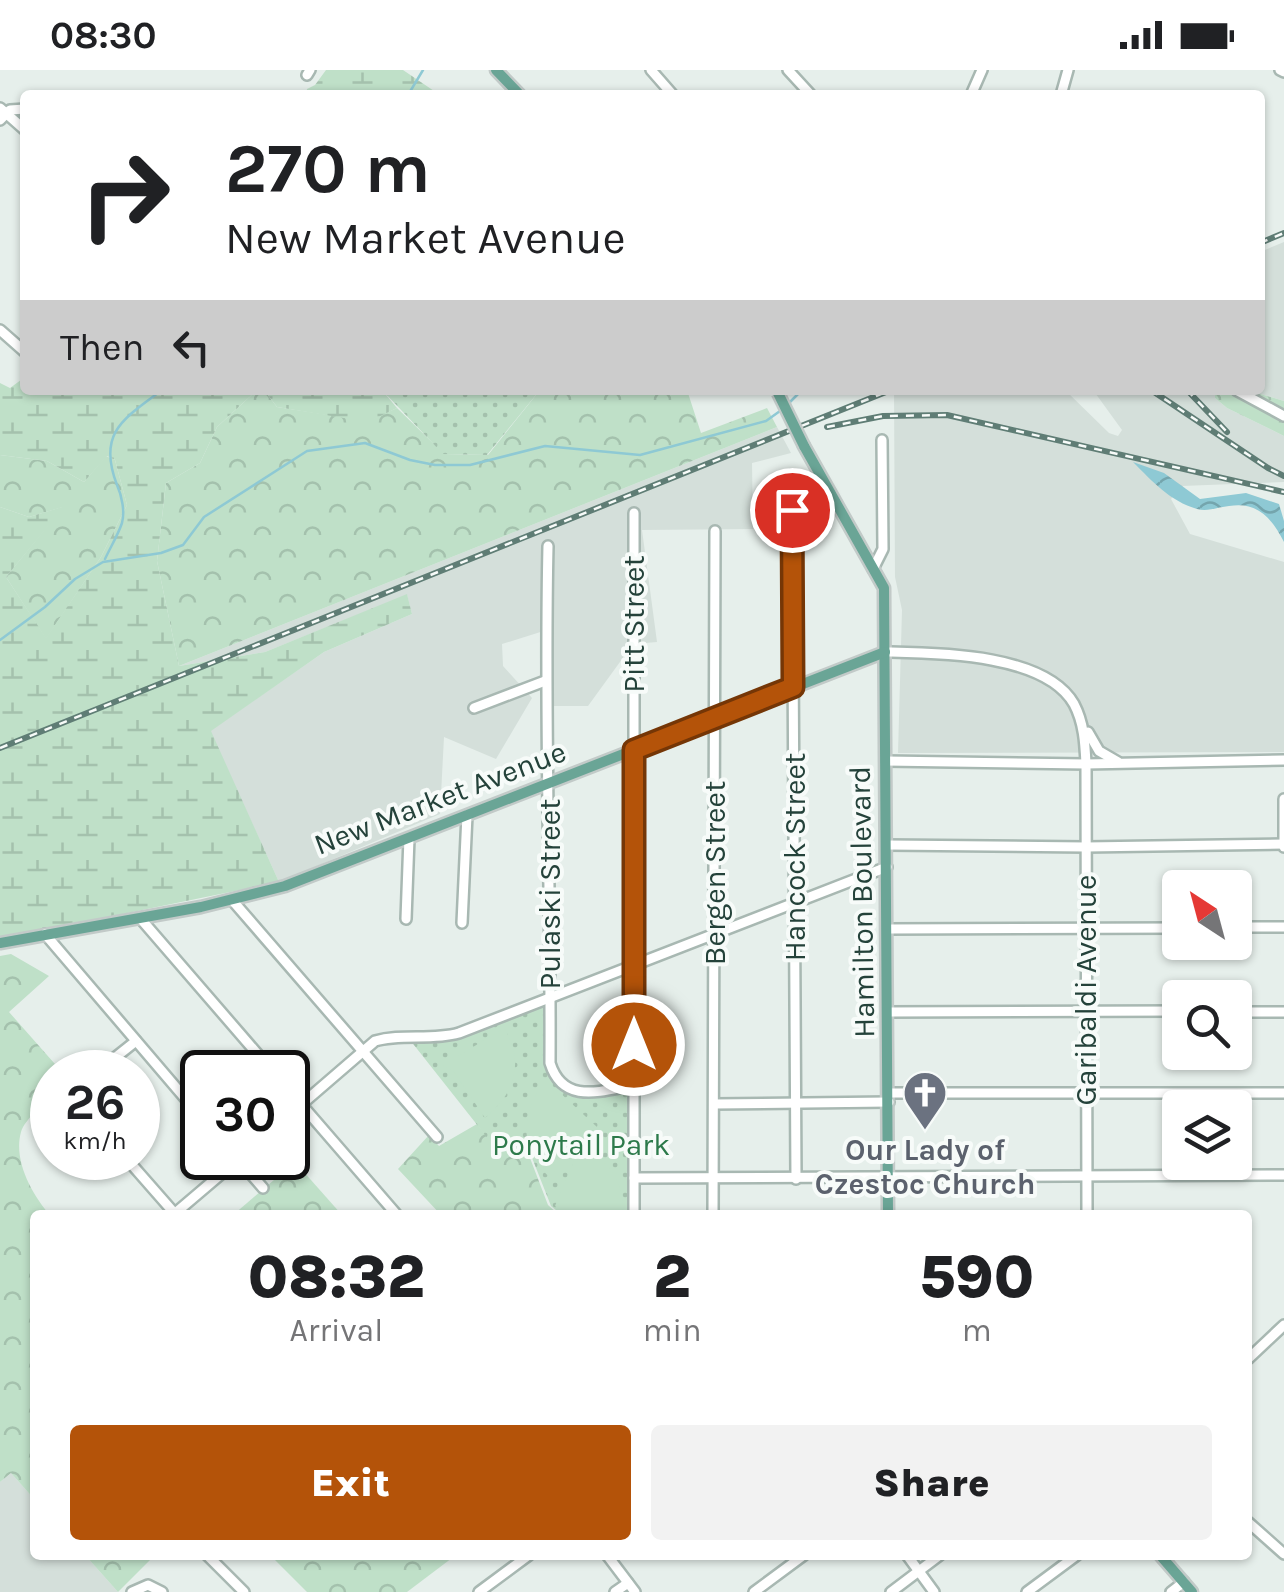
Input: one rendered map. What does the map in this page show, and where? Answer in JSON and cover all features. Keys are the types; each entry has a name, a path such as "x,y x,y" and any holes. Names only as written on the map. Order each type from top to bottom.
{"main road":[{"path":"496,70 515,90"},
{"path":"778,395 873,569"},
{"name":"Hamilton Boulevard","path":"873,569 884,588 888,1210"},
{"name":"New Market Avenue","path":"0,942 232,900 285,886 885,652"},
{"path":"1164,1560 1192,1592"}],"street":[{"path":"651,70 669,90"},
{"path":"788,70 806,90"},
{"path":"0,330 20,348"},
{"path":"1245,395 1284,416"},
{"path":"873,569 883,549 882,440"},
{"name":"Hancock Street","path":"792,475 796,1179"},
{"name":"Pitt Street","path":"634,512 634,1210"},
{"name":"Bergen Street","path":"713,1210 715,531"},
{"name":"Pulaski Street","path":"548,546 545,682 550,783 550,1063 557,1079 575,1092 634,1085"},
{"path":"885,652 953,653 1018,668 1052,682 1073,704 1098,751 1121,763"},
{"path":"474,708 545,682"},
{"name":"Garibaldi Avenue","path":"1083,726 1086,1210"},
{"path":"886,761 1086,764 1284,760"},
{"path":"887,845 1284,845 1284,800"},
{"path":"462,923 467,815"},
{"path":"406,919 409,838"},
{"path":"310,1095 375,1042 392,1037 430,1039 484,1023 887,867"},
{"path":"232,900 437,1137"},
{"path":"140,918 254,1050"},
{"path":"1252,927 1284,926"},
{"path":"888,929 1162,928"},
{"path":"45,934 180,1092"},
{"path":"888,1012 1162,1011"},
{"path":"1252,1012 1284,1012"},
{"path":"125,1050 136,1041"},
{"path":"714,1104 1284,1094"},
{"path":"310,1115 393,1210"},
{"path":"634,1178 1284,1175"},
{"path":"145,1180 171,1210"},
{"path":"181,1210 214,1180"},
{"path":"256,1180 263,1188"},
{"path":"1252,1355 1284,1325"},
{"path":"1252,1526 1284,1554"},
{"path":"212,1560 244,1592"},
{"path":"479,1592 521,1560"},
{"path":"611,1560 635,1592"},
{"path":"754,1592 797,1560"},
{"path":"911,1560 934,1592"},
{"path":"891,1592 933,1560"},
{"path":"1027,1592 1070,1560"},
{"path":"1171,1592 1184,1582"},
{"path":"616,1592 628,1583"},
{"path":"132,1592 148,1585 162,1592"}],"shaded area":[{"path":"1284,242 1284,401 1264,395 1265,250"},
{"path":"894,395 1070,395 1109,433 1118,436 1122,430 1097,395 1215,395 1227,408 1284,436 1284,482 1182,486 1171,499 1190,534 1284,562 1284,752 898,753 902,610 895,577"},
{"path":"777,427 791,453 752,463 753,529 642,530 657,642 633,644 588,706 550,706 550,629 502,644 503,666 532,698 496,759 444,737 440,814 279,882 210,731 324,652 412,614 407,595 265,652 179,666"},
{"path":"11,1473 30,1494 30,1560 89,1560 118,1592 0,1592 0,1482"}],"green space":[{"path":"326,70 403,70 433,90 307,90"},
{"path":"20,381 20,395 252,395 217,427 200,463 166,483 157,561 179,666 265,652 407,594 412,614 324,652 211,731 279,882 0,939 0,507 29,517 65,506 6,577 46,638 101,557 127,505 115,460 107,456 84,482 47,461 0,455 0,383 10,388"},
{"path":"252,395 268,395 277,407 368,421 397,408 444,454 488,455 536,395 689,395 701,433 767,408 777,427 179,666 157,561 166,483 200,463 217,427"},
{"path":"268,395 386,395 397,408 368,422 277,407"},
{"path":"387,395 536,395 487,455 443,454"},
{"path":"1264,395 1284,401 1284,436 1227,408 1215,398"},
{"path":"0,455 47,461 84,482 106,456 115,460 127,505 101,557 46,639 6,577 63,507 29,517 0,507"},
{"path":"11,954 49,976 9,1012 43,1050 30,1050 30,1118 19,1143 26,1176 46,1210 30,1210 30,1494 11,1473 0,1482 0,956"},
{"name":"Ponytail Park","path":"550,998 552,1071 578,1093 632,1082 634,1210 556,1210 527,1145 497,1150 410,1040 475,1028"},
{"path":"504,1028 514,1053 514,1077 504,1099 485,1118 454,1072 443,1066 446,1058 455,1058"},
{"path":"545,1079 597,1127 549,1177 532,1154 526,1130 531,1105"},
{"path":"477,1124 497,1149 525,1145 548,1205 554,1210 436,1210 398,1169 429,1135 439,1146"},
{"path":"578,1151 590,1151 605,1164 622,1195 623,1210 560,1210 555,1206"},
{"path":"310,1179 338,1210 239,1210 274,1180"},
{"path":"89,1560 150,1560 118,1592"},
{"path":"275,1560 449,1560 407,1592 307,1592"}],"water":[{"path":"1133,462 1164,473 1200,499 1246,493 1279,504 1284,542 1269,519 1256,509 1239,505 1201,510 1187,506 1162,490"}],"waterway":[{"path":"411,90 423,70"},
{"path":"105,559 123,514 112,467 112,440 125,419 156,395"},
{"path":"786,406 797,395"},
{"path":"0,640 75,579 103,562 161,553 183,545 204,517 307,451 365,443 435,465 470,465 545,446 640,455 766,421 780,411"}],"railway":[{"path":"1265,241 1284,233"},
{"path":"0,748 879,395"},
{"path":"1158,395 1284,476"},
{"path":"1192,395 1227,432"},
{"path":"827,427 883,416 947,415 1284,492"}],"place":[{"name":"Our Lady of Czestoc Church","path":"925,1131"}],"route":[{"path":"634,1045 634,750 793,687 792,510"}]}
